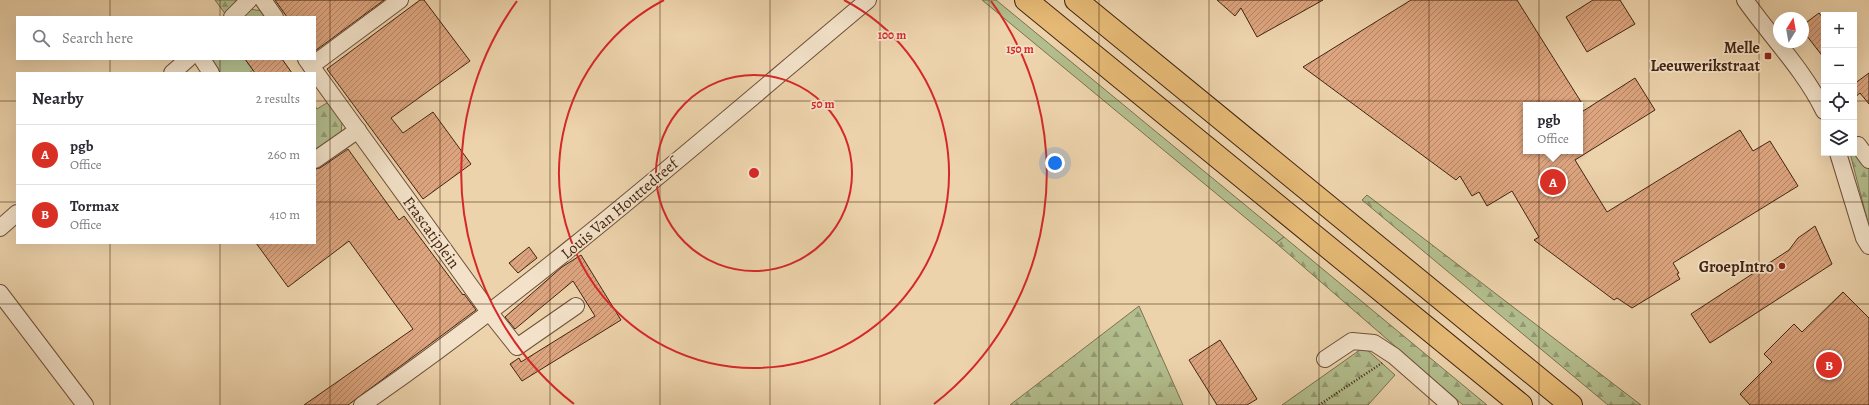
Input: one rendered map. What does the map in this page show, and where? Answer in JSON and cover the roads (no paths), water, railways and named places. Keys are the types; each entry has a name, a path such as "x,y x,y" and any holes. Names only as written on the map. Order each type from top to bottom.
{"highway":[{"path":"1026,0 1520,405"},
{"path":"1076,0 1571,405"}],"street":[{"path":"233,16 249,0"},
{"path":"262,0 274,16"},
{"path":"316,57 400,0"},
{"name":"Louis Van Houttedreef","path":"362,405 430,358 490,313 592,231 868,0"},
{"path":"1745,0 1801,73 1821,104"},
{"path":"173,72 187,60"},
{"path":"203,60 210,72"},
{"name":"Frascatiplein","path":"308,62 315,72"},
{"name":"Frascatiplein","path":"316,73 490,313 517,347 576,306"},
{"path":"316,159 358,130"},
{"path":"1860,142 1869,160"},
{"path":"1839,156 1864,238 1869,246"},
{"path":"0,228 16,213"},
{"path":"0,293 85,405"},
{"path":"1325,359 1352,341 1374,343 1394,356 1450,405"}],"place":[{"name":"Melle Leeuwerikstraat","path":"1768,56"},
{"name":"pgb","path":"1553,182"},
{"name":"GroepIntro","path":"1782,266"},
{"name":"Tormax","path":"1829,365"}]}
